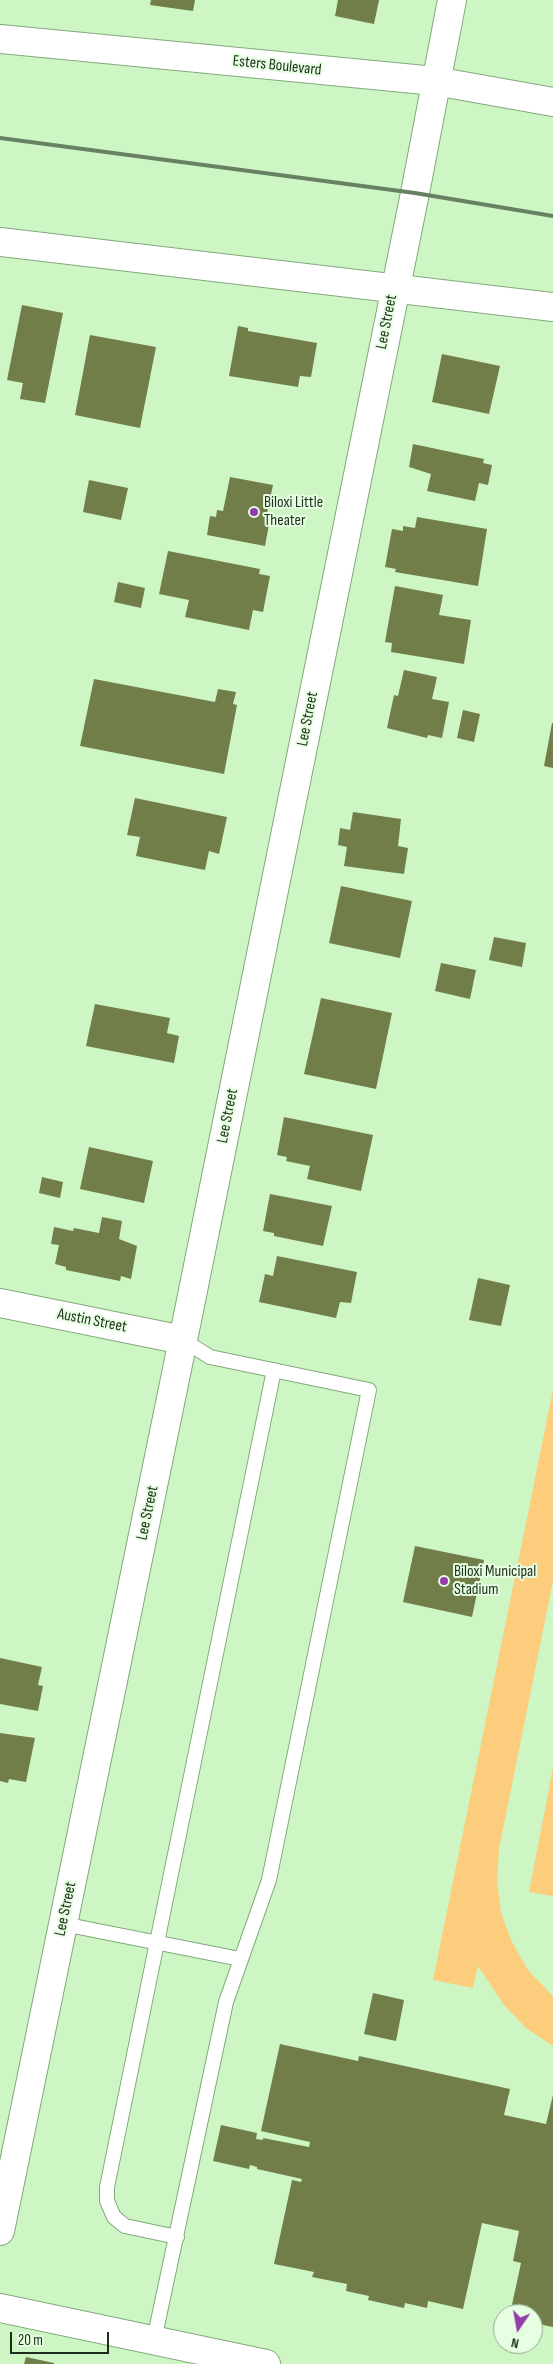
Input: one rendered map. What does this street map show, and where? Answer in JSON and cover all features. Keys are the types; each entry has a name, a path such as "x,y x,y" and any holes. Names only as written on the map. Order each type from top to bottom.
{"street":[{"name":"Lee Street","path":"0,2231 183,1340 415,193 452,0"},
{"name":"Esters Boulevard","path":"0,39 435,81 553,102"},
{"path":"0,242 553,308"},
{"name":"Austin Street","path":"0,1303 183,1340"},
{"path":"0,2308 248,2362"}],"lane":[{"path":"154,2340 226,2002 269,1880 370,1390 210,1357 183,1340"},
{"path":"177,2237 125,2226 114,2217 107,2200 107,2187 274,1370"},
{"path":"63,1924 240,1959"}],"shaded area":[{"path":"553,1390 553,1581 499,1849 497,1881 501,1913 512,1942 528,1970 553,1996 553,2046 526,2028 504,2005 478,1966 473,1988 433,1980"},
{"path":"553,1768 553,1896 529,1892"}],"building":[{"path":"151,0 195,0 193,11 150,5"},
{"path":"338,0 379,0 374,24 335,16"},
{"path":"22,305 63,313 45,403 20,399 23,383 7,380"},
{"path":"238,326 248,328 248,331 317,343 311,377 300,376 298,387 229,376"},
{"path":"90,335 156,347 140,428 75,415"},
{"path":"442,354 500,366 489,414 432,402"},
{"path":"413,444 484,459 483,463 492,465 488,485 479,483 475,501 427,491 431,474 409,467"},
{"path":"230,477 273,485 266,518 270,519 265,546 207,535 210,516 216,517 217,510 223,511"},
{"path":"89,480 128,488 121,520 83,512"},
{"path":"417,517 487,529 478,586 395,572 396,569 385,567 392,529 403,531 403,526 415,528"},
{"path":"168,551 260,569 259,574 270,576 263,612 253,610 249,630 185,617 189,600 159,594"},
{"path":"118,582 145,588 141,608 114,602"},
{"path":"395,586 443,595 439,615 471,620 464,664 391,652 392,643 385,642"},
{"path":"404,670 437,677 432,699 449,702 442,738 428,735 427,738 387,728 394,695 398,696"},
{"path":"94,679 215,702 218,689 236,692 233,704 237,705 224,774 80,746"},
{"path":"463,710 480,714 474,742 457,738"},
{"path":"553,723 553,768 544,766"},
{"path":"135,798 227,817 219,854 209,851 205,870 136,856 140,837 127,835"},
{"path":"353,812 401,819 398,846 408,848 404,874 344,866 347,847 338,845 340,828 350,830"},
{"path":"341,886 412,901 400,958 329,943"},
{"path":"494,937 526,943 522,967 489,960"},
{"path":"441,963 476,970 470,999 435,991"},
{"path":"321,998 392,1013 376,1089 304,1074"},
{"path":"95,1004 170,1018 167,1033 179,1036 174,1063 86,1046"},
{"path":"284,1117 373,1135 361,1191 307,1179 310,1166 286,1161 287,1157 277,1155"},
{"path":"89,1147 153,1161 144,1203 80,1189"},
{"path":"42,1177 63,1182 60,1198 39,1193"},
{"path":"270,1194 332,1206 323,1246 274,1236 274,1233 263,1231"},
{"path":"102,1217 122,1221 119,1239 137,1246 131,1279 121,1276 120,1281 66,1270 66,1267 55,1264 59,1245 51,1244 54,1227 73,1231 74,1228 99,1233"},
{"path":"277,1256 357,1272 351,1303 340,1302 336,1318 259,1302 265,1274 273,1276"},
{"path":"478,1278 510,1285 501,1326 469,1320"},
{"name":"Biloxi Municipal Stadium","path":"415,1546 484,1560 472,1617 403,1602"},
{"path":"0,1658 42,1667 38,1685 43,1686 38,1711 0,1704"},
{"path":"0,1733 35,1738 26,1782 9,1779 8,1783 0,1781"},
{"path":"373,1993 404,2000 396,2041 364,2034"},
{"path":"280,2044 358,2061 359,2056 510,2089 504,2115 546,2124 553,2095 553,2327 543,2325 543,2304 512,2304 521,2263 513,2261 519,2231 482,2223 463,2309 428,2301 427,2308 405,2303 404,2308 368,2300 369,2296 346,2291 347,2284 312,2277 314,2272 274,2264 292,2180 301,2182 302,2179 257,2169 257,2167 250,2165 249,2169 213,2161 221,2125 257,2133 256,2139 263,2140 263,2138 309,2147 310,2142 261,2131"},
{"path":"26,2357 54,2363 54,2364 24,2364"}],"railway":[{"path":"0,138 415,193 553,216"}],"place":[{"name":"Biloxi Little Theater","path":"254,512"},
{"name":"Biloxi Municipal Stadium","path":"444,1581"}]}
